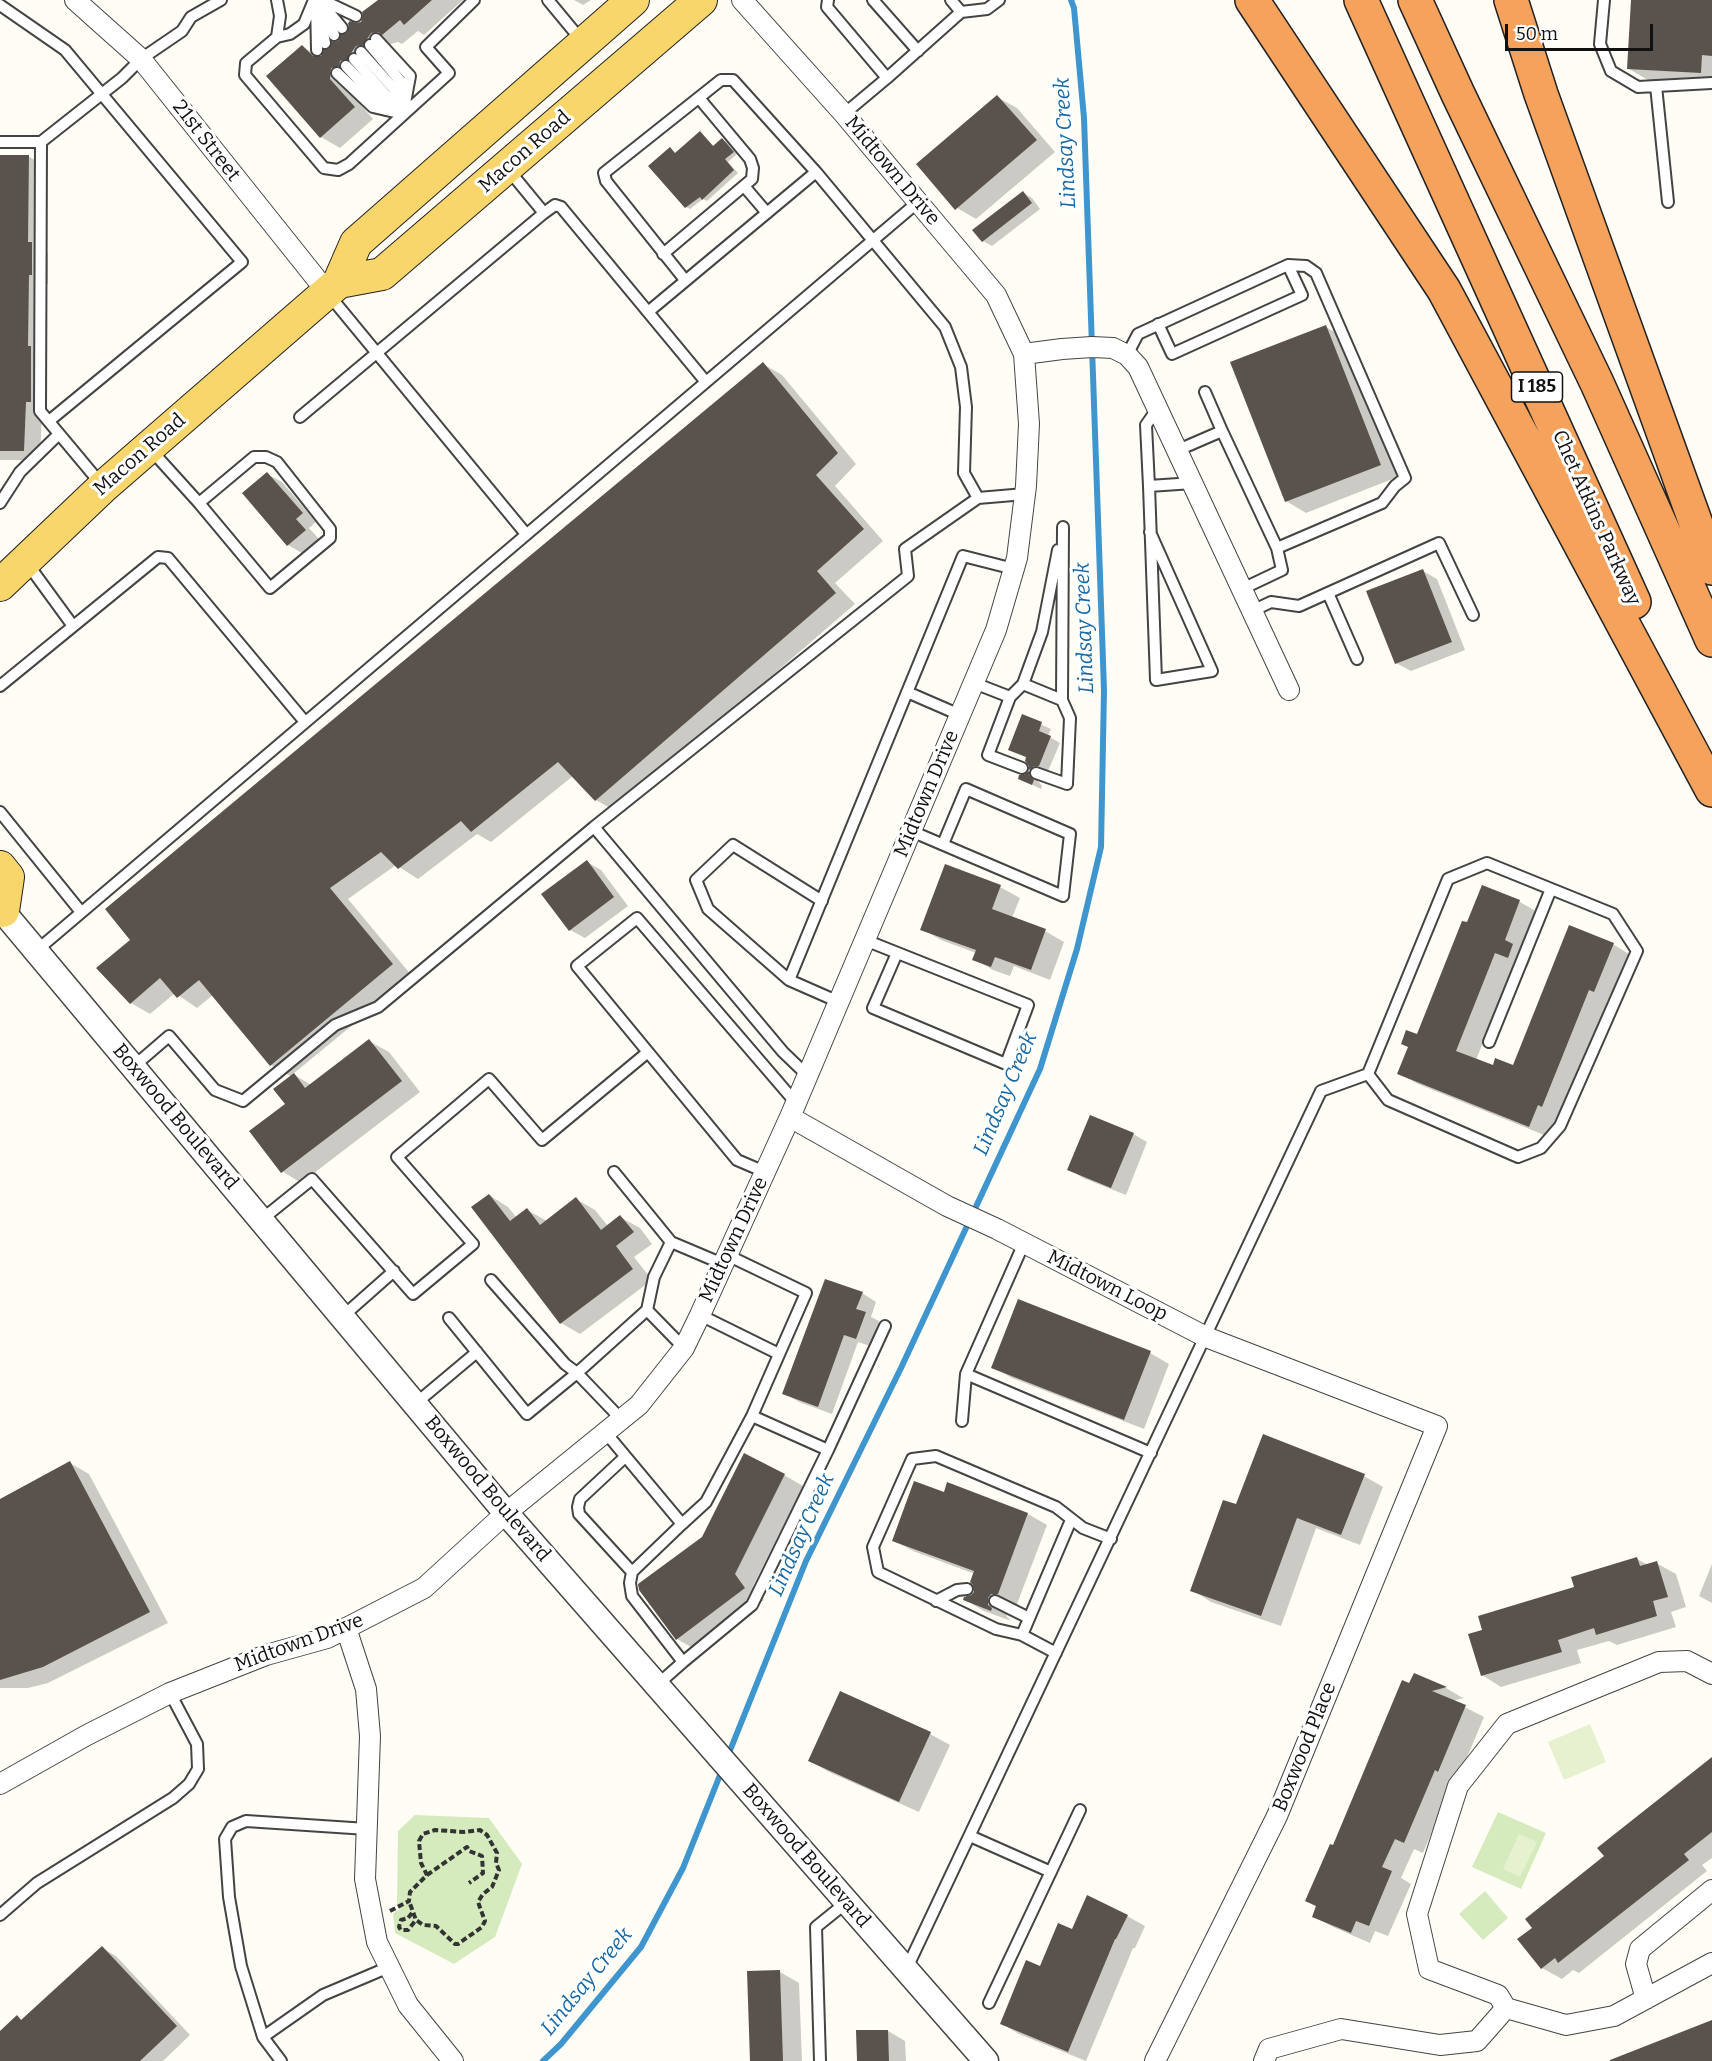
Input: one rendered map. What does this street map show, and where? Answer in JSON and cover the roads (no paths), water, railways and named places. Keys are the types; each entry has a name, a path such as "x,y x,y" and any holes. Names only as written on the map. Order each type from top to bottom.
{"highway":[{"path":"1252,0 1444,290 1712,790"},
{"name":"Chet Atkins Parkway","path":"1361,0 1712,774"},
{"name":"I 185","path":"1415,0 1597,383 1712,640"},
{"path":"1511,0 1541,94 1712,568"}],"main road":[{"name":"Macon Road","path":"0,585 148,447 333,287 356,243 633,0"},
{"name":"Macon Road","path":"333,287 382,274 701,0"},
{"path":"0,867 8,877 1,910"}],"street":[{"name":"21st Street","path":"75,0 141,59 333,287"},
{"name":"Midtown Drive","path":"0,1784 87,1734 170,1693 266,1655 327,1638 424,1588 506,1513 639,1405 684,1348 700,1315 808,1076 974,683 996,630 1017,558 1025,494 1029,424 1024,354 996,295 844,114 742,0"},
{"path":"1024,354 1092,346 1113,348 1127,355 1138,367 1289,690"},
{"name":"Boxwood Boulevard","path":"1,910 506,1513 986,2061"},
{"name":"Midtown Loop","path":"793,1110 947,1206 997,1229 1206,1337 1437,1426"},
{"name":"Boxwood Place","path":"1155,2061 1277,1816 1437,1426"},
{"path":"346,1628 366,1689 370,1736 365,1879 377,1942 408,2005 452,2061"},
{"path":"1712,1674 1687,1661 1659,1662 1507,1724 1458,1786 1417,1914 1429,1969 1497,1995 1506,2008 1566,2025 1614,2016 1712,1963"},
{"path":"1646,1999 1636,1964 1640,1949 1712,1890"},
{"path":"1264,2061 1269,2049 1341,2029 1440,2045 1477,2041 1506,2008"},
{"path":"1293,2061 1304,2039"}],"lane":[{"path":"0,142 41,142 122,78 141,59 182,31 191,17 221,0"},
{"path":"277,0 280,16 277,37"},
{"path":"318,0 304,24 290,33 277,37 246,63 245,75 324,168 338,170 349,164 449,73 426,47 474,0"},
{"path":"318,0 337,32"},
{"path":"318,0 337,32"},
{"path":"318,0 337,32"},
{"path":"548,0 585,44"},
{"path":"828,0 827,7 887,78"},
{"path":"873,0 918,51"},
{"path":"951,0 961,12"},
{"path":"844,114 961,12 987,9 999,0"},
{"path":"1604,0 1600,44 1611,71 1638,87 1712,83"},
{"path":"0,5 65,50 242,262 49,421"},
{"path":"357,56 373,107 404,114"},
{"path":"357,56 404,114"},
{"path":"357,56 401,82 404,114"},
{"path":"685,280 606,181 604,173 721,80 733,80 816,172 945,327 961,367 966,407 964,473 978,498"},
{"path":"1656,86 1668,202"},
{"path":"663,254 752,179 753,168 750,159 699,98"},
{"path":"41,142 40,411 104,487"},
{"path":"507,168 544,213"},
{"path":"648,312 816,172"},
{"path":"744,186 767,213"},
{"path":"36,951 918,202"},
{"path":"300,417 555,205 561,207 706,382"},
{"path":"1158,324 1172,354 1302,295 1288,265"},
{"path":"1127,355 1138,334 1288,265 1306,266 1316,273 1405,478 1395,486 1382,503 1277,548"},
{"path":"333,287 377,352 526,534"},
{"path":"1205,392 1277,548 1282,570 1242,589"},
{"path":"1150,532 1212,670 1156,680 1150,532 1149,486 1146,425 1158,408"},
{"path":"1178,450 1222,430"},
{"path":"0,503 20,472 59,434"},
{"path":"148,447 199,503 270,588 330,538 330,529 277,462 266,457 254,457 199,503"},
{"path":"1149,486 1193,483"},
{"path":"133,1067 169,1036 215,1090 243,1101 335,1026 378,1007 594,827 908,576 905,549 978,498 1025,494"},
{"path":"1022,768 987,755 1010,697 1023,684 1042,632 1063,526 1062,700 1070,718 1067,784 1036,773"},
{"path":"1252,611 1271,602 1299,606 1439,543 1473,615"},
{"path":"0,686 158,556 168,558 305,722"},
{"path":"789,980 963,556 1014,569"},
{"path":"25,560 73,626"},
{"path":"1328,593 1357,659"},
{"path":"974,683 1010,697"},
{"path":"1023,684 1062,700"},
{"path":"907,692 960,715"},
{"path":"911,831 1063,896 1070,834 966,789 943,844"},
{"path":"0,812 81,912"},
{"path":"594,827 783,1052 808,1076"},
{"path":"822,901 733,845 696,880 708,909 789,980 839,1002"},
{"path":"906,1970 1321,1091 1368,1074 1448,879 1486,863 1613,914 1637,951 1560,1126 1541,1148 1518,1157 1388,1100 1368,1074"},
{"path":"1489,1042 1551,889"},
{"path":"765,1172 737,1160 578,966 637,918 793,1110"},
{"path":"865,940 1028,1005 1006,1064 873,1008 897,953"},
{"path":"261,1220 312,1179 413,1294 473,1244 397,1157 489,1079 542,1140 648,1052"},
{"path":"614,1172 671,1242 725,1260 806,1293 752,1416 706,1502 633,1572 630,1583 632,1596 683,1662"},
{"path":"449,1318 527,1414 578,1373 647,1310 654,1277 671,1242"},
{"path":"962,1421 966,1374 1024,1243"},
{"path":"342,1317 394,1271"},
{"path":"491,1280 566,1364 578,1373 622,1420"},
{"path":"647,1310 684,1348"},
{"path":"700,1315 779,1354"},
{"path":"657,1685 752,1605 828,1450 885,1326"},
{"path":"415,1404 477,1352"},
{"path":"966,1374 1151,1453"},
{"path":"752,1416 828,1450"},
{"path":"606,1433 682,1524"},
{"path":"1056,1653 1022,1635 996,1629 878,1572 873,1547 912,1459 936,1456 1056,1507 1083,1528 1111,1539"},
{"path":"625,1457 580,1499 578,1507 579,1514 633,1572"},
{"path":"1022,1635 1071,1520"},
{"path":"936,1601 957,1590 968,1589"},
{"path":"995,1601 1029,1618"},
{"path":"0,1915 37,1882 173,1798 189,1784 198,1769 197,1744 170,1693"},
{"path":"989,2003 1080,1810"},
{"path":"281,2061 263,2037 241,1966 230,1898 225,1839 232,1827 246,1821 367,1829"},
{"path":"970,1836 1051,1872"},
{"path":"820,2061 816,1928 847,1902"},
{"path":"263,2037 323,1995 389,1967"}],"waterway":[{"name":"Lindsay Creek","path":"727,1758 806,1561 901,1368 1040,1069 1077,949 1101,847 1104,690 1084,118 1074,8 1071,0"},
{"name":"Lindsay Creek","path":"543,2061 561,2044 641,1947 683,1868 722,1770"}]}
